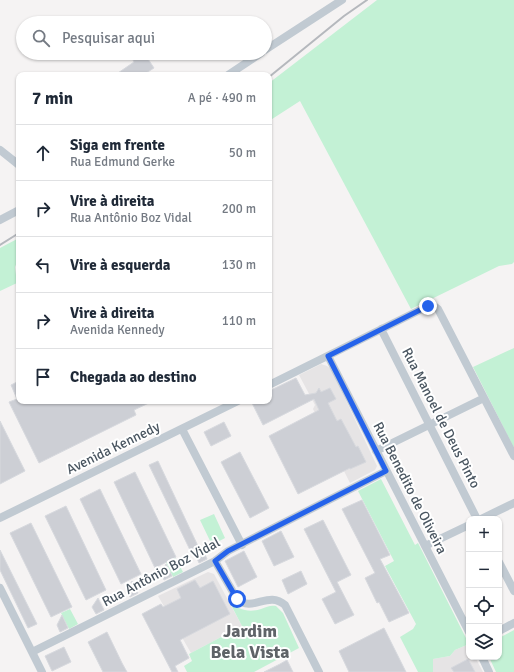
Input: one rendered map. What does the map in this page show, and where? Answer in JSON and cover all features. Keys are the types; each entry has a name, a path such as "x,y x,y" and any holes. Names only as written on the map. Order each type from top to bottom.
{"street":[{"path":"272,45 342,0"},
{"path":"232,72 250,60"},
{"path":"0,150 16,163"},
{"path":"0,220 16,212"},
{"path":"272,384 381,328 433,305 438,309 514,456"},
{"name":"Rua Manoel de Deus Pinto","path":"381,328 476,516"},
{"name":"Rua Benedito de Oliveira","path":"328,356 466,626"},
{"path":"376,451 484,398"},
{"name":"Avenida Kennedy","path":"0,518 232,404"},
{"path":"182,429 242,545"},
{"name":"Rua Antônio Boz Vidal","path":"32,652 215,561 228,551 386,471"},
{"path":"487,516 514,503"},
{"path":"425,546 466,526"},
{"path":"215,561 237,599 241,603 251,604 276,599 285,605 319,672"},
{"path":"502,568 514,591"},
{"path":"0,588 42,672"},
{"path":"502,629 514,623"},
{"path":"484,660 490,672"}],"shaded area":[{"path":"321,364 331,369 377,466 375,470 350,483 313,409 315,405 299,375"},
{"path":"208,572 214,574 242,626 191,653 158,596"},
{"path":"466,645 466,660 477,660 483,672 433,672 433,659 450,656 455,650"}],"green space":[{"path":"377,0 514,0 514,262 512,264 499,266 411,309 300,101 272,119 272,81"},
{"path":"16,240 16,283 0,291 0,248"},
{"path":"514,348 514,448 473,367"},
{"path":"381,479 415,545 418,543 466,638 466,645 455,650 450,656 433,659 433,672 418,672 400,637 413,629 416,624 385,566 394,561 358,491"},
{"path":"214,514 225,538 212,545 200,520"},
{"path":"175,558 183,572 173,577 166,562"},
{"path":"229,601 236,607 248,611 276,606 283,613 299,648 254,672 187,672 184,666 192,661 189,654 242,626"},
{"path":"70,609 78,624 69,629 61,613"},
{"path":"514,630 514,672 496,672 490,660 502,660 502,636"}],"building":[{"path":"133,60 149,60 154,68 148,72 119,72 134,62"},
{"path":"296,378 305,395 316,393 319,388 321,392 330,388 336,399 328,403 337,421 341,419 366,462 350,468 298,494 269,436 319,410 314,399 263,425 252,404 272,404 272,390"},
{"path":"16,382 16,397 11,385"},
{"path":"16,399 16,404 147,404 134,410 136,415 39,463 9,402"},
{"path":"0,421 25,471 0,484"},
{"path":"224,422 231,436 211,446 204,432"},
{"path":"240,452 269,508 250,518 221,462"},
{"path":"158,461 198,546 190,550 149,465"},
{"path":"135,472 176,557 155,568 114,482"},
{"path":"100,489 141,574 121,584 80,499"},
{"path":"362,500 390,555 380,559 409,613 389,622 379,602 377,603 365,578 375,573 342,509"},
{"path":"66,506 106,590 86,600 45,516"},
{"path":"323,520 351,575 337,582 354,615 335,624 322,599 336,592 304,529"},
{"path":"31,523 72,607 51,617 10,533"},
{"path":"281,531 294,557 274,566 262,541"},
{"path":"0,550 37,624 28,628 0,570"},
{"path":"203,550 207,559 199,563 196,556 198,552"},
{"path":"244,551 257,577 238,587 225,561"},
{"path":"166,564 172,576 164,580 161,573"},
{"path":"301,571 307,584 288,594 282,580"},
{"path":"195,580 200,588 213,581 230,614 180,640 189,658 175,666 178,672 172,672 142,614 161,604 163,607 181,598 177,589"},
{"path":"132,581 138,593 130,597 127,590"},
{"path":"98,598 104,610 96,614 92,607"},
{"path":"62,615 68,628 60,632 57,625"},
{"path":"384,628 406,672 349,672 339,651"},
{"path":"107,632 127,672 103,672 88,642"},
{"path":"64,647 71,662 52,671 45,656"},
{"path":"287,660 293,672 264,672 280,664"},
{"path":"469,660 475,672 454,672 451,668"}],"railway":[{"path":"272,75 344,16 367,0"},
{"path":"0,245 16,235"}],"district":[{"name":"Jardim Bela Vista","path":"250,641"}],"route":[{"path":"237,599 215,561 228,551 386,471 328,356 381,328 428,306"}]}
